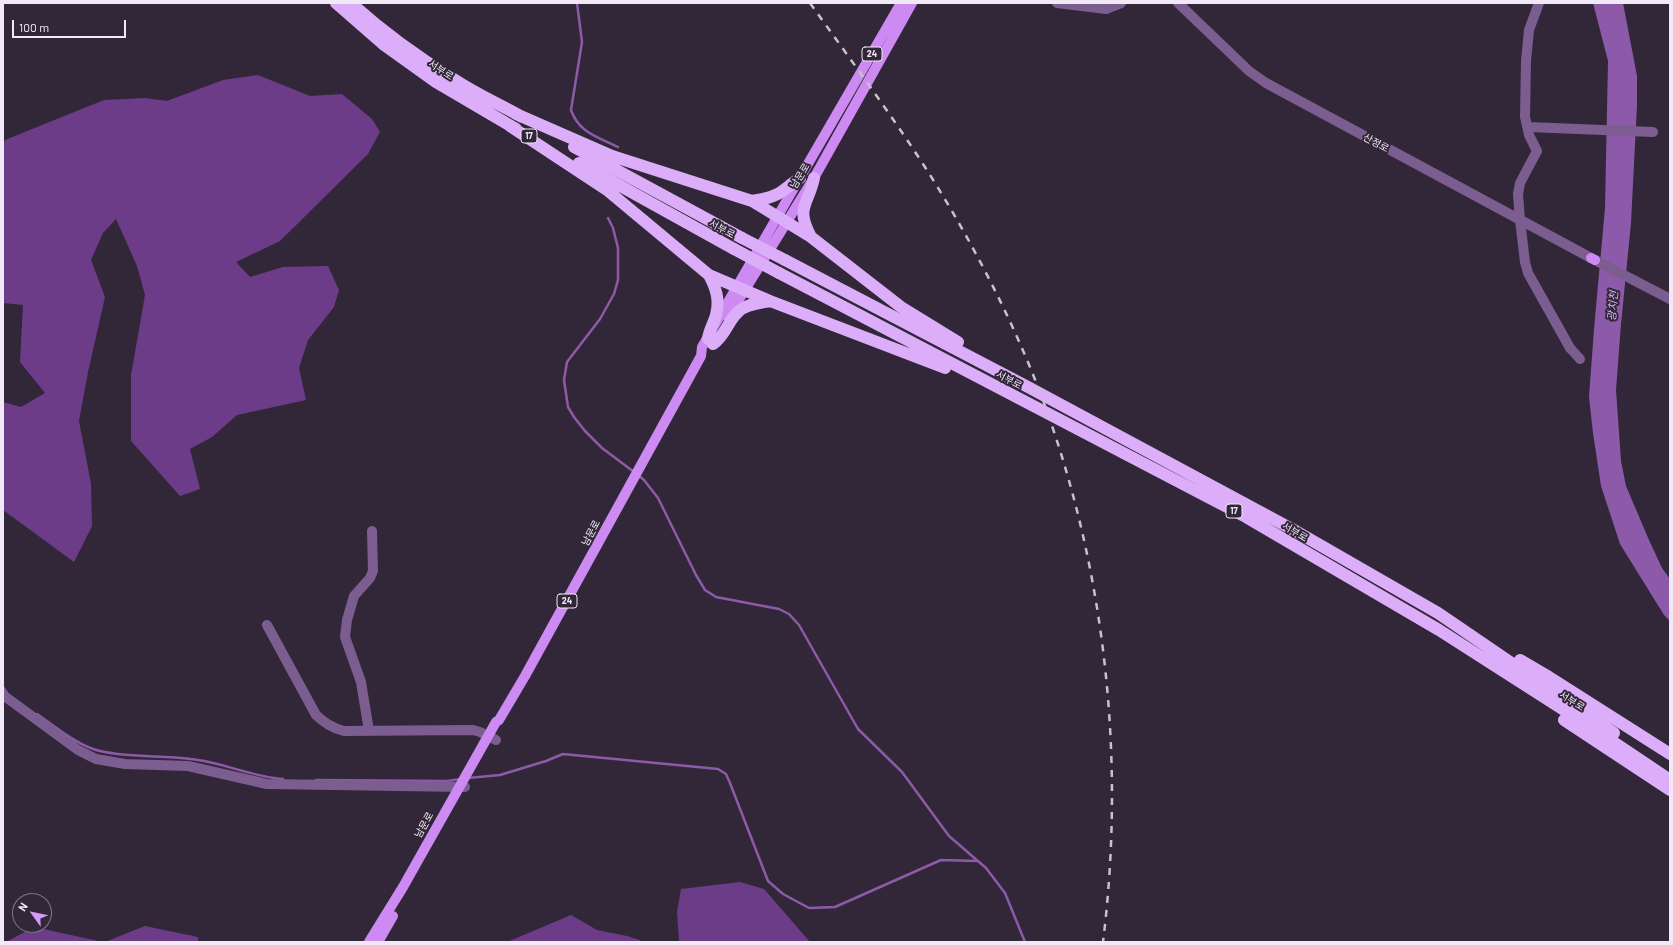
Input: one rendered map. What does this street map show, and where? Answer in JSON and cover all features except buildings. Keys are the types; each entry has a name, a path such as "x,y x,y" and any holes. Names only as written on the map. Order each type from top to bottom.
{"highway":[{"name":"서부로","path":"336,3 383,44 430,78 510,126 734,250 1246,517 1439,630 1603,735 1670,780"},
{"name":"서부로","path":"351,3 368,19 452,79 742,238 1028,387 1292,529 1438,613 1670,770"},
{"path":"516,114 612,156 752,201 811,237 901,307 1028,387"},
{"path":"510,126 607,190 709,275 770,301 917,357 1022,401"},
{"path":"752,201 771,197 784,190 800,178"},
{"path":"811,237 805,226 803,205 811,191 814,178"},
{"path":"709,275 716,287 718,300 716,314 710,330 710,341 720,339 738,312 746,307 770,301"},
{"path":"1438,613 1549,677 1670,754"},
{"path":"1439,630 1546,708 1670,790"}],"main road":[{"name":"남문로","path":"378,942 470,771 492,737 496,722 499,720 574,588 701,356 702,347 710,341 782,219 800,178 901,3"},
{"name":"남문로","path":"782,219 814,178 912,3"},
{"name":"남문로","path":"369,942 462,786"}],"street":[{"path":"1057,3 1106,9 1121,3"},
{"name":"산정로","path":"1178,3 1249,71 1266,84 1670,300"},
{"path":"1539,3 1529,30 1526,61 1526,117 1529,135 1537,152 1520,183 1520,220 1523,251 1528,273 1570,348 1580,359"},
{"path":"1528,127 1650,131"},
{"path":"369,731 361,682 345,637 347,620 354,596 370,578 373,571 372,531"},
{"path":"267,625 316,715 325,724 335,729 344,731 473,730 492,737"},
{"path":"3,695 78,750 96,760 125,764 188,766 267,784 462,786"}],"shaded area":[{"path":"258,75 310,96 342,94 372,119 380,132 368,154 280,241 236,262 250,277 283,267 328,266 339,290 334,307 308,340 299,368 306,400 237,415 212,437 190,449 200,489 180,496 131,441 131,375 145,295 137,266 116,219 103,233 91,260 105,297 88,372 79,421 91,484 92,526 74,562 3,510 3,402 21,407 45,393 20,362 23,305 3,303 3,144 5,140 104,100 145,98 167,101 223,80"},
{"path":"740,882 764,889 810,942 679,942 677,912 681,889"},
{"path":"571,915 597,930 627,936 645,942 507,942"},
{"path":"145,926 198,937 198,942 105,942"},
{"path":"52,931 103,942 9,942 8,941 23,933 52,933"}],"water":[{"name":"광치천","path":"1593,3 1623,3 1637,76 1631,223 1616,390 1621,461 1626,486 1662,568 1670,579 1670,621 1664,615 1620,544 1601,486 1593,433 1589,397 1605,208 1608,61"}],"waterway":[{"path":"577,3 582,42 571,110 574,118 584,129 596,137 618,147"},
{"path":"608,218 613,228 618,248 618,280 614,294 600,319 567,362 564,380 568,407 574,417 585,431 602,448 634,472"},
{"path":"638,475 644,480 658,498 705,590 716,597 779,609 789,614 799,625 858,729 902,772 949,836 986,868 1005,893 1025,942"},
{"path":"3,687 7,693"},
{"path":"37,714 75,741 92,749 123,755 180,758 203,761 271,778 283,779"},
{"path":"468,778 500,775 546,761 563,754 718,769 726,774 768,881 783,894 809,908 835,907 941,860 977,861"},
{"path":"316,780 447,781 461,779"}],"railway":[{"path":"810,3 904,135 956,218 990,280 1020,343 1038,387 1061,453 1080,521 1094,590 1104,660 1110,731 1112,801 1110,872 1103,942"}]}
